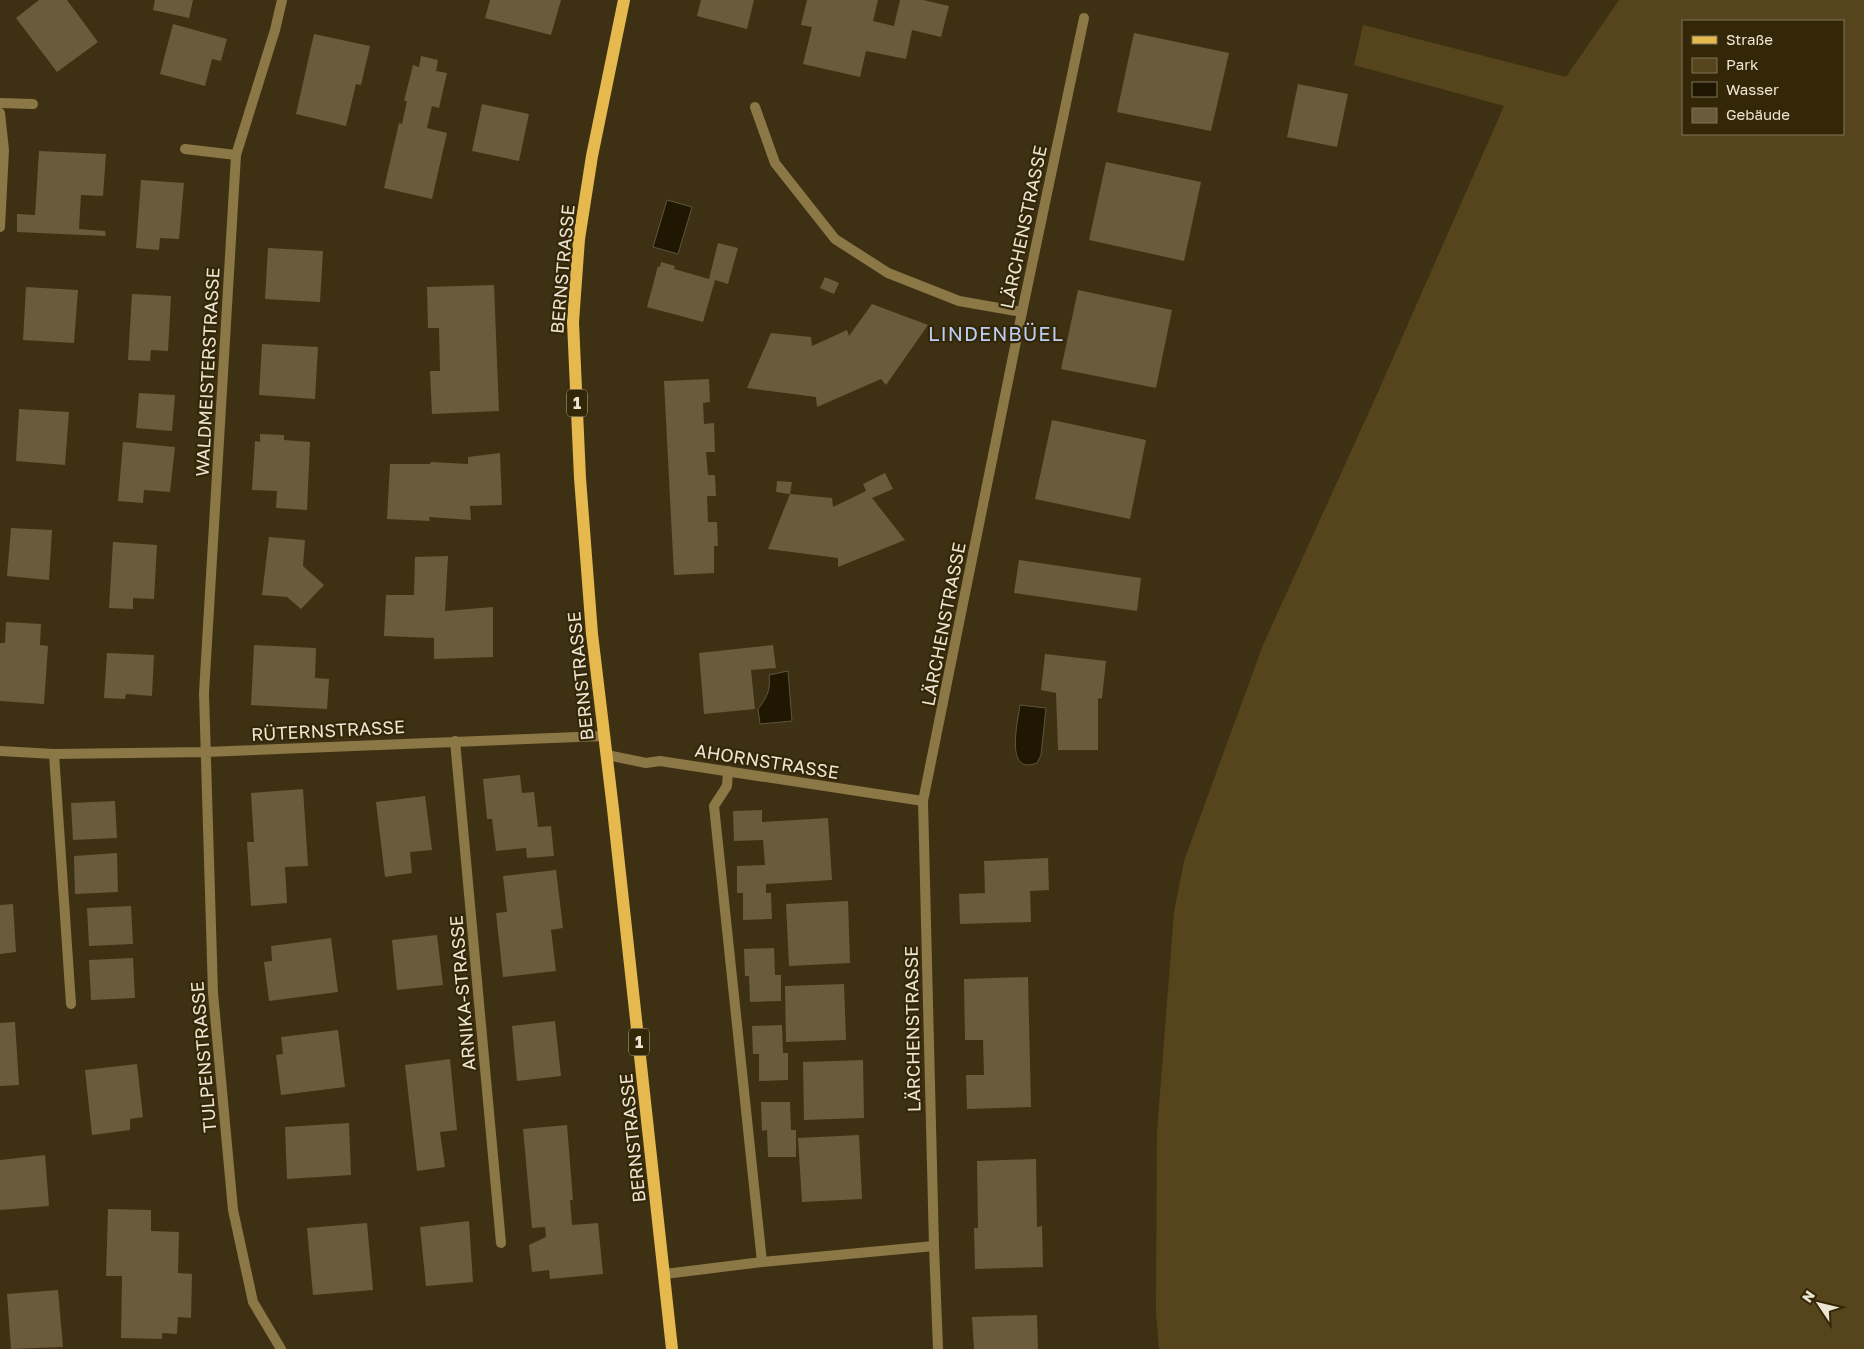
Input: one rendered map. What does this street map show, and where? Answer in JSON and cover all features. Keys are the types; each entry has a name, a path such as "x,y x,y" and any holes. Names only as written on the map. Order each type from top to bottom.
{"main road":[{"name":"BERNSTRASSE","path":"624,0 592,156 579,239 573,322 580,478 590,614 672,1349"}],"street":[{"name":"WALDMEISTERSTRASSE","path":"206,752 204,693 236,155 275,30 282,0"},
{"name":"LÄRCHENSTRASSE","path":"938,1349 923,801 1022,312 1084,18"},
{"path":"0,104 33,104"},
{"path":"755,107 775,163 835,239 888,273 958,301 1022,312"},
{"path":"0,113 4,150 0,227"},
{"path":"186,149 236,155"},
{"name":"RÜTERNSTRASSE","path":"0,752 54,754 206,752 604,736"},
{"name":"ARNIKA-STRASSE","path":"455,741 501,1243"},
{"name":"TULPENSTRASSE","path":"206,752 213,993 234,1210 253,1302 281,1349"},
{"path":"54,754 71,1004"},
{"name":"AHORNSTRASSE","path":"607,755 646,763 660,761 923,801"},
{"path":"728,771 727,786 714,806 762,1262"},
{"path":"665,1274 762,1262 934,1246"}],"green space":[{"path":"1619,0 1864,0 1864,1349 1159,1349 1156,1312 1157,1132 1174,912 1184,861 1263,645 1378,392 1504,106 1354,65 1363,25 1566,77"}],"water":[{"path":"667,200 692,207 678,254 653,247"},
{"path":"788,671 792,721 760,724 758,709 768,693 769,675"},
{"path":"1020,705 1046,708 1041,755 1037,763 1027,765 1020,762 1017,755 1015,745"}],"building":[{"path":"39,0 67,0 98,42 57,72 16,18"},
{"path":"155,0 193,0 189,18 153,10"},
{"path":"490,0 561,0 551,35 485,18"},
{"path":"701,0 754,0 747,29 697,16"},
{"path":"807,0 878,0 873,21 894,26 900,0 923,0 949,6 941,37 912,30 906,59 866,51 860,77 803,64 812,27 801,25"},
{"path":"173,24 227,39 221,61 212,59 205,86 160,74"},
{"path":"1134,33 1229,53 1211,131 1117,112"},
{"path":"314,34 370,46 361,85 356,84 346,126 296,114"},
{"path":"421,56 438,60 436,71 447,73 439,108 432,106 427,128 447,133 432,199 384,188 399,123 402,124 407,101 404,101 413,65 419,67"},
{"path":"1298,84 1348,94 1337,147 1287,137"},
{"path":"482,104 529,114 519,161 472,151"},
{"path":"39,151 106,154 103,196 81,195 79,229 105,231 106,236 17,232 17,214 35,215"},
{"path":"1106,162 1201,182 1184,261 1089,240"},
{"path":"141,180 184,183 179,239 160,238 159,250 136,248"},
{"path":"718,243 738,248 728,284 715,280 703,322 647,307 658,266 660,267 661,262 675,266 674,269 709,279"},
{"path":"268,248 323,251 320,302 265,299"},
{"path":"825,277 839,283 834,294 820,288"},
{"path":"494,285 499,411 432,414 430,371 440,371 439,328 428,328 427,287"},
{"path":"26,287 78,290 74,343 23,340"},
{"path":"1078,290 1172,310 1156,388 1061,369"},
{"path":"132,294 171,296 168,351 151,350 150,361 128,360"},
{"path":"872,304 928,325 886,385 881,379 817,407 816,397 747,388 771,333 811,337 812,346 847,330 849,336"},
{"path":"262,344 318,347 315,399 259,395"},
{"path":"709,379 710,402 703,403 704,424 714,423 715,452 706,452 708,475 715,475 716,496 707,496 708,522 717,522 718,546 714,546 714,573 674,575 664,381"},
{"path":"139,393 175,395 172,431 136,428"},
{"path":"19,409 69,412 65,465 16,461"},
{"path":"1052,420 1146,440 1130,519 1035,499"},
{"path":"260,434 284,435 284,440 310,442 307,510 276,508 277,491 252,490 255,441 260,442"},
{"path":"123,442 175,447 170,492 144,490 143,503 118,501"},
{"path":"500,453 502,505 470,506 471,520 429,517 430,521 387,519 390,464 430,464 431,462 468,464 468,457"},
{"path":"885,473 893,489 872,498 905,540 838,567 838,558 768,549 790,494 832,498 833,507 866,491 863,484"},
{"path":"777,481 792,482 790,494 776,492"},
{"path":"11,528 52,530 49,580 7,576"},
{"path":"269,537 305,540 303,566 324,585 301,609 287,597 262,595"},
{"path":"113,542 157,545 154,599 133,598 133,609 109,608"},
{"path":"448,556 445,611 493,607 493,657 434,659 434,638 384,636 386,595 414,595 415,557"},
{"path":"1019,560 1141,578 1137,611 1014,593"},
{"path":"6,622 41,624 40,645 48,646 44,704 0,701 0,643 5,643"},
{"path":"254,645 316,648 315,678 329,679 327,709 251,705"},
{"path":"773,645 776,668 751,670 755,709 704,714 699,653"},
{"path":"107,653 154,655 152,696 126,694 125,699 104,698"},
{"path":"1045,654 1106,661 1102,698 1098,699 1098,750 1058,750 1056,693 1041,690"},
{"path":"520,775 522,793 534,792 538,827 551,826 554,856 527,858 526,848 496,851 492,819 487,819 483,779"},
{"path":"303,789 308,866 285,867 287,903 251,906 247,842 254,842 251,793"},
{"path":"425,796 432,850 410,852 412,873 385,877 376,802"},
{"path":"115,801 117,838 73,840 71,803"},
{"path":"762,810 762,822 828,818 832,880 766,884 766,893 771,893 772,919 743,920 743,893 737,893 737,866 765,865 763,840 734,841 733,811"},
{"path":"117,853 118,892 75,894 74,856"},
{"path":"1048,858 1049,890 1030,891 1031,922 960,924 959,894 985,893 984,861"},
{"path":"556,870 563,928 551,930 556,971 503,977 496,913 507,912 503,876"},
{"path":"848,901 850,963 789,966 786,904"},
{"path":"13,904 16,952 0,954 0,905"},
{"path":"131,906 133,944 89,946 87,908"},
{"path":"437,935 443,985 397,990 392,940"},
{"path":"331,938 338,992 269,1001 264,962 272,961 271,946"},
{"path":"774,948 775,975 781,975 781,1001 750,1002 749,976 745,976 744,949"},
{"path":"133,958 135,998 91,1000 89,960"},
{"path":"1028,977 1031,1107 967,1109 966,1075 984,1075 983,1040 965,1040 964,979"},
{"path":"844,984 846,1040 786,1042 785,986"},
{"path":"555,1021 561,1076 517,1081 512,1026"},
{"path":"15,1022 19,1085 0,1086 0,1023"},
{"path":"782,1025 783,1053 788,1053 788,1080 759,1081 759,1054 753,1054 752,1026"},
{"path":"338,1030 345,1087 281,1095 276,1055 283,1054 281,1037"},
{"path":"450,1059 457,1130 440,1132 445,1167 417,1171 405,1065"},
{"path":"863,1060 864,1118 804,1120 803,1062"},
{"path":"137,1064 143,1117 130,1119 130,1130 92,1135 85,1070"},
{"path":"761,1102 790,1102 791,1130 796,1130 796,1157 768,1157 767,1130 762,1131"},
{"path":"349,1123 351,1175 287,1179 285,1127"},
{"path":"567,1125 573,1200 570,1200 572,1225 598,1223 603,1274 550,1279 549,1270 532,1272 529,1245 546,1237 545,1227 532,1228 523,1129"},
{"path":"859,1135 862,1199 802,1202 798,1138"},
{"path":"45,1155 49,1206 0,1210 0,1160"},
{"path":"1036,1159 1037,1227 1042,1226 1043,1267 975,1269 974,1228 978,1228 977,1161"},
{"path":"108,1209 151,1210 151,1231 179,1232 178,1273 192,1274 191,1318 178,1317 177,1334 162,1333 162,1339 121,1338 122,1276 106,1276"},
{"path":"469,1221 473,1282 426,1286 420,1227"},
{"path":"367,1223 373,1290 313,1295 307,1228"},
{"path":"58,1290 63,1347 11,1349 7,1294"},
{"path":"1037,1315 1038,1349 974,1349 972,1317"}],"district":[{"name":"LINDENBÜEL","path":"996,333"}]}
